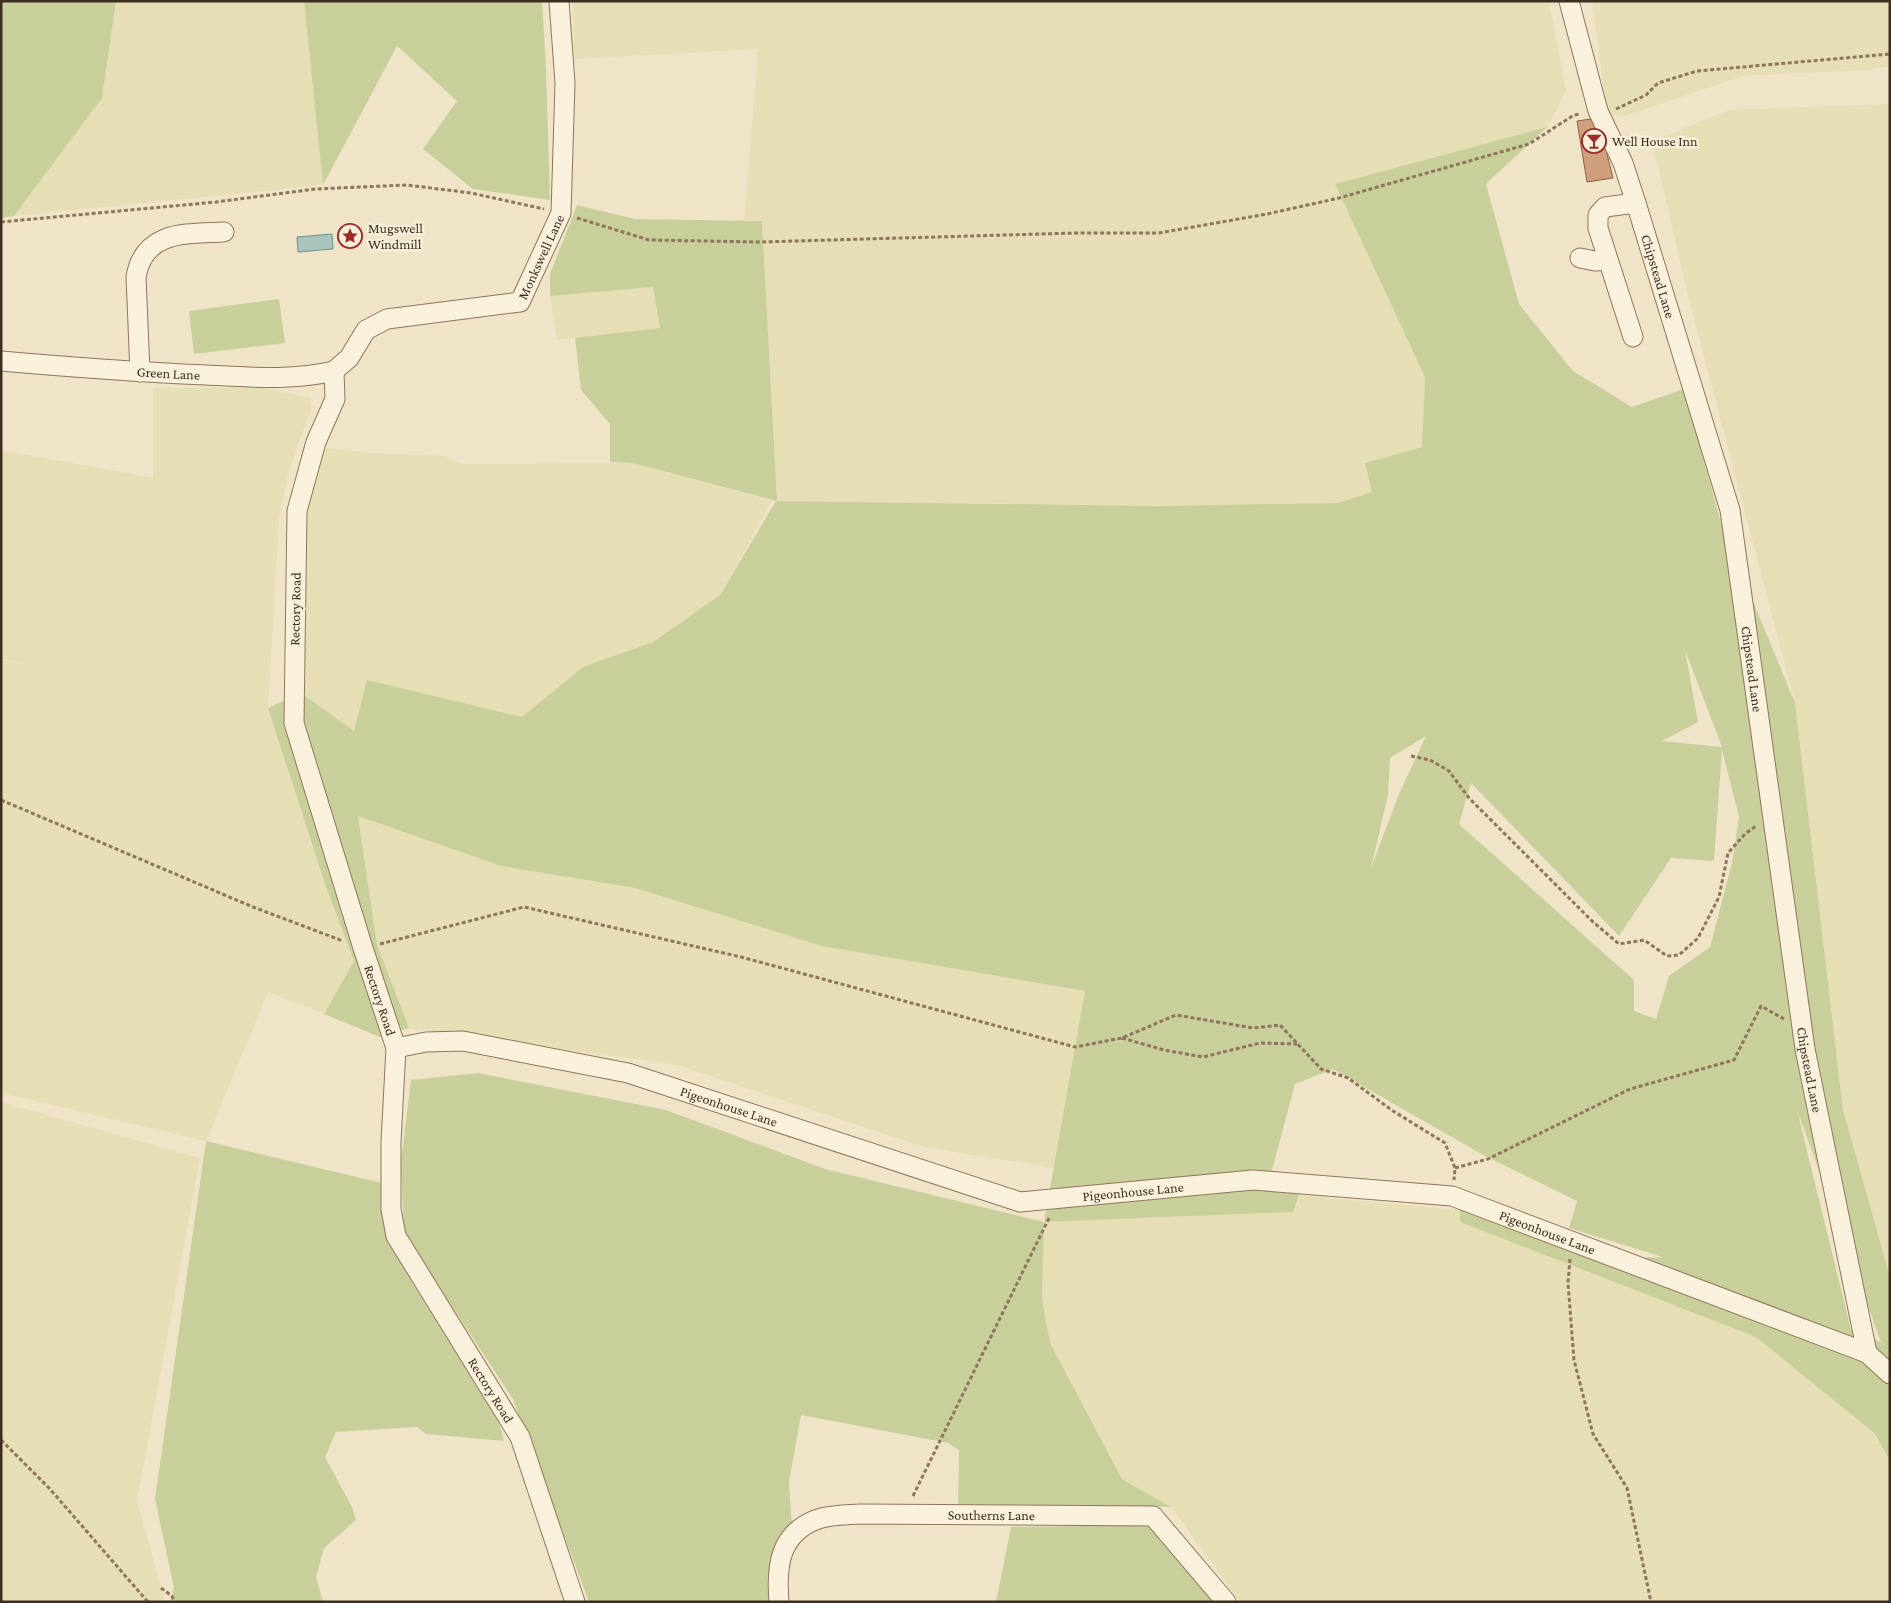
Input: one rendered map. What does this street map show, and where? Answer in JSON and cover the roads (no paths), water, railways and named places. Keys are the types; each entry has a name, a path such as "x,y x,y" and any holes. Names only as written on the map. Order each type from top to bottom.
{"street":[{"name":"Monkswell Lane","path":"334,371 349,358 366,330 387,319 520,302 561,213 565,83 560,1"},
{"name":"Chipstead Lane","path":"1569,1 1598,111 1623,163 1730,510 1802,1030 1868,1353"},
{"path":"1632,337 1598,228 1598,215 1605,207 1636,203"},
{"path":"140,372 136,277 138,262 155,243 175,235 224,232"},
{"path":"1580,258 1595,261 1607,260"},
{"name":"Green Lane","path":"1,361 140,372 274,378 315,376 334,371"},
{"name":"Rectory Road","path":"334,371 335,399 316,442 297,511 294,723 362,948 396,1048 390,1142 390,1208 396,1236 520,1437 576,1602"},
{"name":"Pigeonhouse Lane","path":"396,1048 426,1042 463,1041 628,1073 1020,1202 1058,1200 1253,1180 1452,1196 1868,1353"},
{"path":"1868,1353 1890,1374"},
{"name":"Southerns Lane","path":"779,1602 777,1579 780,1554 800,1528 819,1519 860,1514 1153,1516 1226,1602"}],"water":[{"path":"332,234 333,249 298,252 297,237"}],"place":[{"name":"Well House Inn","path":"1594,141"},
{"name":"Mugswell Windmill","path":"350,236"}]}
